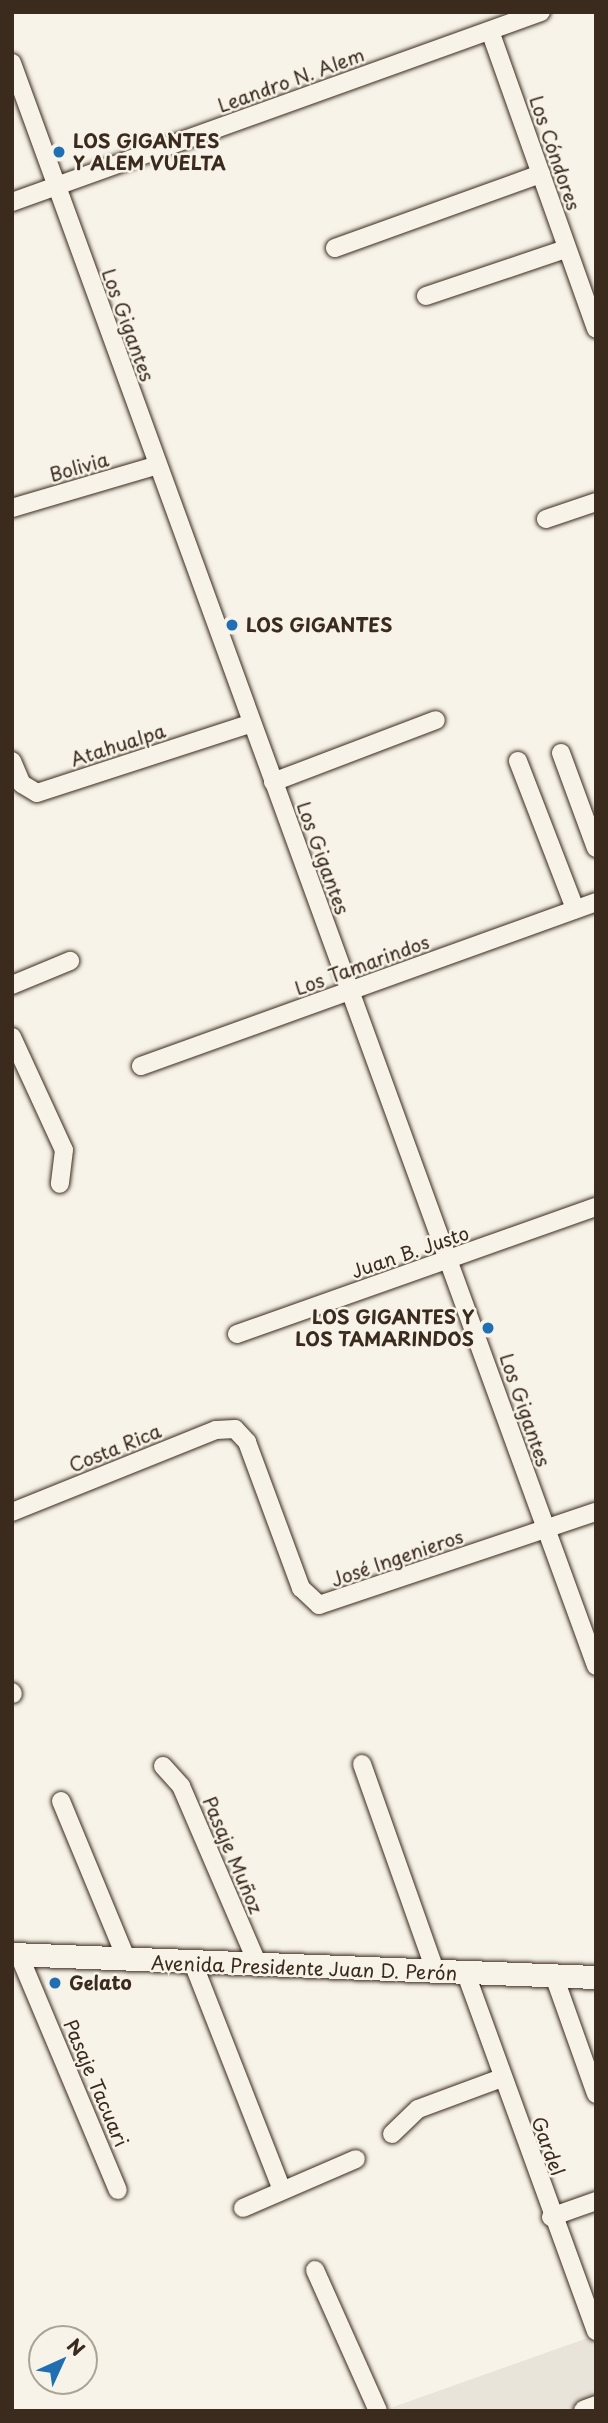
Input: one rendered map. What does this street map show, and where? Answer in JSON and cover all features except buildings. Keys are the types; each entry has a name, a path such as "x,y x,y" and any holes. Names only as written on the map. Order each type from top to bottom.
{"main road":[{"name":"Avenida Presidente Juan D. Perón","path":"16,1955 596,1977"},
{"path":"585,2411 596,2407"}],"street":[{"name":"Leandro N. Alem","path":"12,202 540,12"},
{"name":"Los Cóndores","path":"490,31 566,249 590,295 596,329"},
{"name":"Los Gigantes","path":"12,63 596,1666"},
{"path":"335,248 541,173"},
{"path":"426,296 566,249"},
{"name":"Bolivia","path":"12,508 158,465"},
{"path":"546,519 596,502"},
{"path":"273,782 436,720"},
{"name":"Atahualpa","path":"12,761 22,784 37,793 252,723"},
{"path":"561,753 596,848"},
{"path":"518,761 575,909"},
{"name":"Los Tamarindos","path":"141,1066 596,902"},
{"path":"12,985 70,961"},
{"path":"12,1037 64,1150 60,1184"},
{"name":"Juan B. Justo","path":"237,1334 596,1207"},
{"name":"José Ingenieros","path":"235,1429 247,1442 301,1588 319,1605 596,1512"},
{"name":"Costa Rica","path":"12,1512 216,1430 235,1429"},
{"path":"362,1763 436,1973"},
{"name":"Pasaje Muñoz","path":"163,1766 181,1786 258,1965"},
{"path":"61,1801 127,1960"},
{"name":"Pasaje Tacuari","path":"16,1955 118,2190"},
{"path":"193,1963 282,2190"},
{"name":"Gardel","path":"466,1974 551,2217 596,2331"},
{"path":"554,1976 596,2094"},
{"path":"391,2134 418,2109 502,2078"},
{"path":"243,2208 356,2159"},
{"path":"551,2217 596,2201"},
{"path":"315,2270 378,2411"}],"shaded area":[{"path":"596,2335 596,2411 382,2411"}],"place":[{"name":"LOS GIGANTES Y ALEM VUELTA","path":"59,152"},
{"name":"LOS GIGANTES","path":"232,625"},
{"name":"LOS GIGANTES Y LOS TAMARINDOS","path":"488,1328"},
{"name":"Gelato","path":"55,1983"}]}
